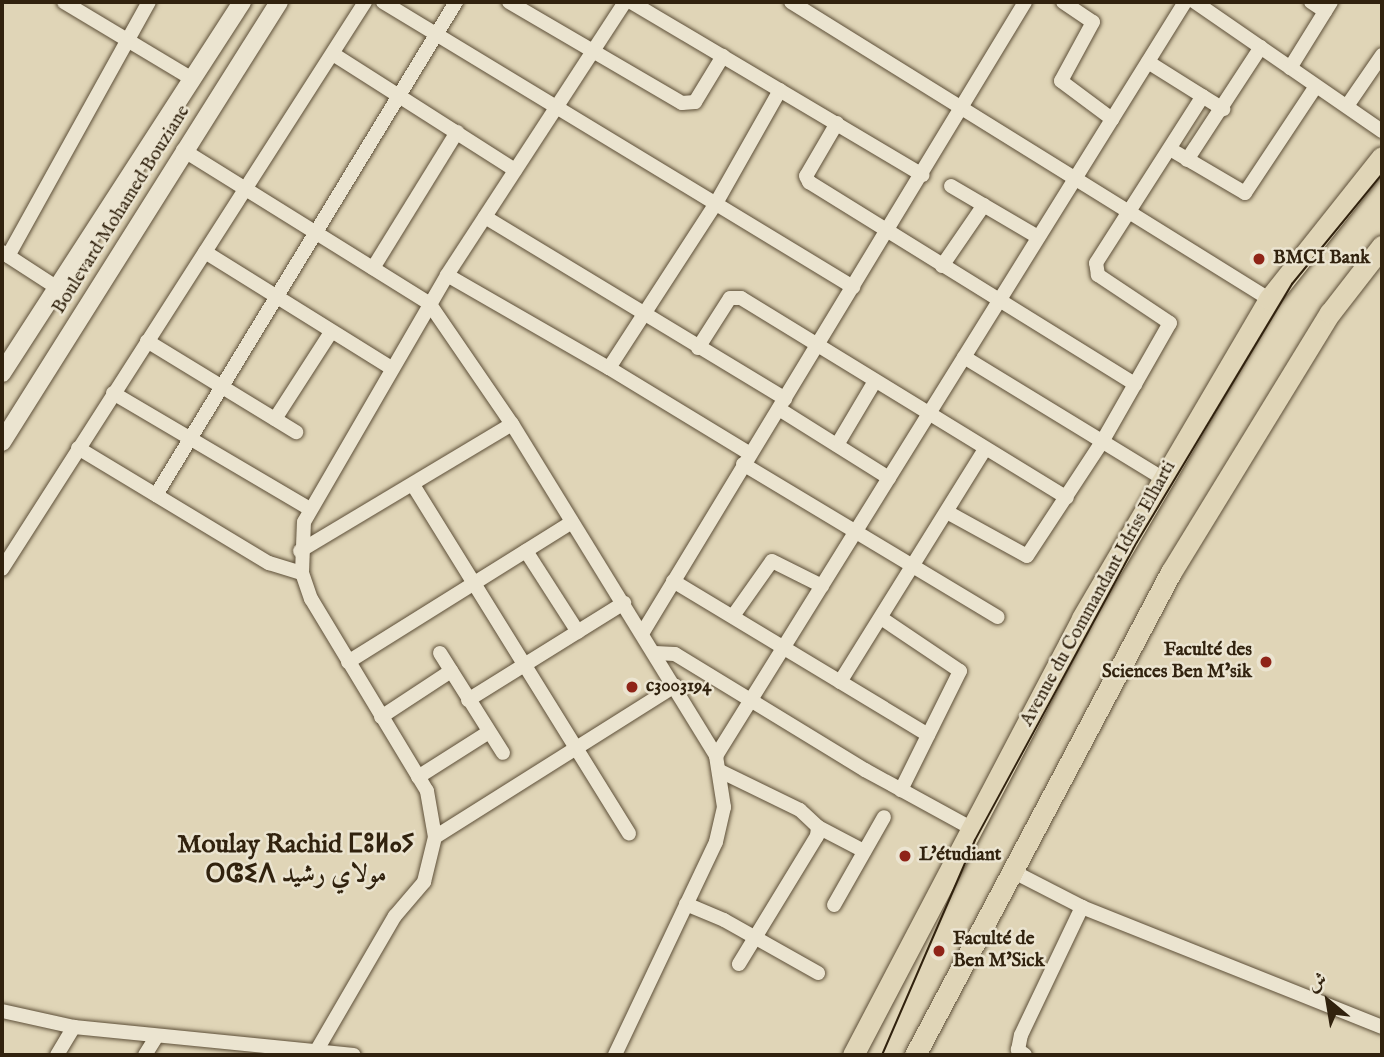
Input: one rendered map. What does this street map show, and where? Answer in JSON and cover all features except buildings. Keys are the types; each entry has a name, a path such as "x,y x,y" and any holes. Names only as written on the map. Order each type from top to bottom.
{"main road":[{"name":"Avenue du Commandant Idriss Elharti","path":"853,1055 1082,618 1269,299 1382,156"},
{"path":"915,1055 1171,572 1330,313 1382,246"}],"street":[{"path":"64,2 192,79"},
{"path":"56,288 5,254 149,2"},
{"name":"Boulevard Mohamed Bouziane","path":"5,361 56,288 242,2"},
{"name":"Boulevard Mohamed Bouziane","path":"2,442 183,150 279,2"},
{"path":"2,569 365,2"},
{"path":"383,2 555,109 853,287"},
{"path":"156,495 188,438 317,233 456,2"},
{"path":"509,2 531,7 591,53 689,104 723,56"},
{"path":"315,1053 396,916 424,882 435,836 433,810 418,777 348,662 302,573 300,551 310,509 429,303 625,2"},
{"path":"631,2 922,175"},
{"path":"791,2 1269,299"},
{"path":"643,632 746,458 782,404 1025,2"},
{"path":"1063,2 1093,22 1061,82 1112,119"},
{"path":"716,756 1185,2"},
{"path":"1195,2 1382,131"},
{"path":"1290,68 1328,6 1311,2"},
{"path":"1187,160 1223,109 1261,47"},
{"path":"333,54 515,170"},
{"path":"1347,106 1382,55"},
{"path":"1148,62 1223,109"},
{"path":"1170,149 1238,193 1249,192 1317,86"},
{"path":"609,368 715,205 780,90"},
{"path":"947,512 1027,556 1102,442 1170,323 1095,270 1203,96"},
{"path":"837,123 807,180 1135,384"},
{"path":"373,268 457,132"},
{"path":"183,150 429,303 512,424 643,632 716,756 724,807 716,842 615,1055"},
{"path":"951,186 1038,237"},
{"path":"942,266 984,205"},
{"path":"485,217 698,348 889,478"},
{"path":"205,252 391,368"},
{"path":"447,275 609,368 854,533 998,617"},
{"path":"698,348 735,297 1067,498"},
{"path":"275,419 331,331"},
{"path":"147,341 296,432"},
{"path":"964,357 1164,479"},
{"path":"837,445 875,381"},
{"path":"113,393 310,509"},
{"path":"300,551 512,424"},
{"path":"78,448 269,563 302,573"},
{"path":"840,682 985,449"},
{"path":"412,485 629,834"},
{"path":"348,662 572,522"},
{"path":"526,551 578,632"},
{"path":"733,617 772,561 822,586"},
{"path":"673,580 928,735"},
{"path":"468,701 624,603"},
{"path":"881,618 960,671 901,790"},
{"path":"440,653 468,701 503,752"},
{"path":"655,653 675,654 901,790 971,828"},
{"path":"382,717 451,671"},
{"path":"435,836 675,686"},
{"path":"418,777 489,732"},
{"path":"720,771 800,810 818,827 864,850"},
{"path":"834,905 884,817"},
{"path":"739,964 818,827"},
{"path":"1012,871 1082,907 1382,1027"},
{"path":"686,904 818,973"},
{"path":"1025,1055 1018,1050 1021,1035 1082,907"},
{"path":"2,1011 74,1027 158,1036 222,1049 354,1055"},
{"path":"57,1055 74,1027"},
{"path":"145,1055 158,1036"}],"tram line":[{"path":"882,1055 975,840 1137,542 1292,284 1382,174"}],"place":[{"name":"BMCI Bank","path":"1259,259"},
{"name":"Faculté des Sciences Ben M'sik","path":"1266,662"},
{"name":"c3003194","path":"632,687"},
{"name":"L'étudiant","path":"905,856"},
{"name":"Faculté de Ben M'Sick","path":"939,951"}],"district":[{"name":"Moulay Rachid ⵎⵓⵍⴰⵢ ⵔⵛⵉⴷ مولاي رشيد","path":"296,860"}]}
